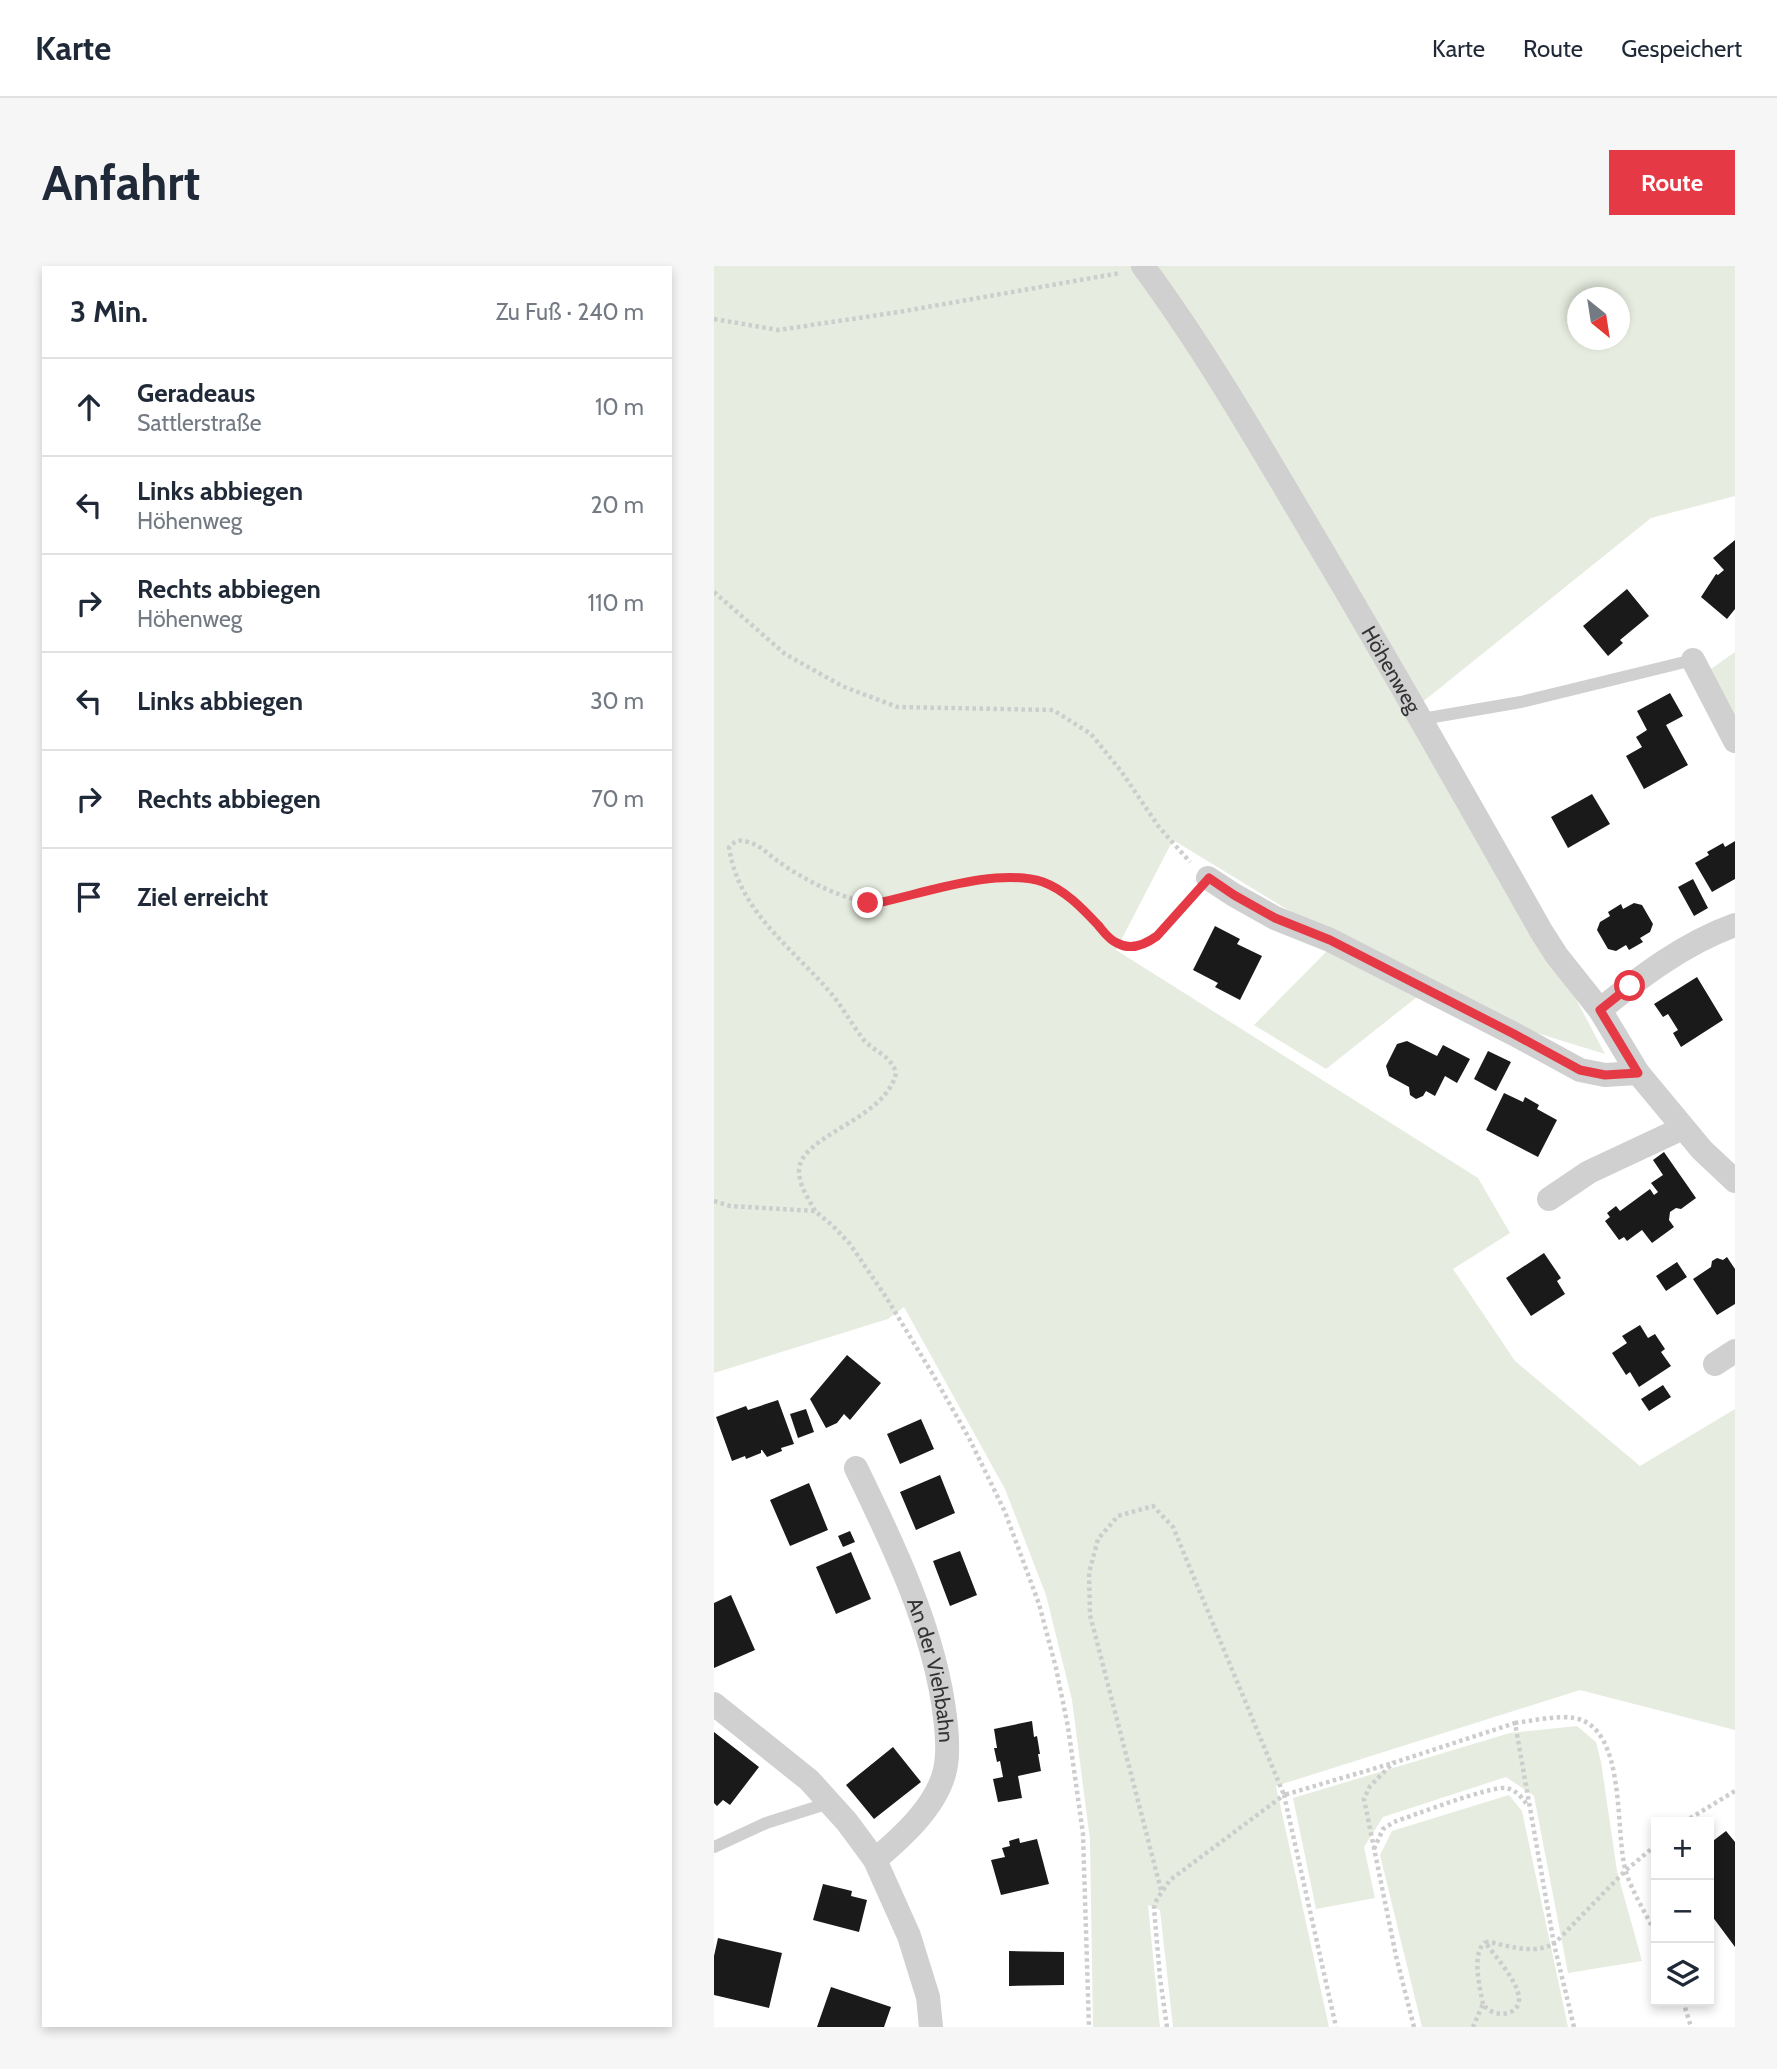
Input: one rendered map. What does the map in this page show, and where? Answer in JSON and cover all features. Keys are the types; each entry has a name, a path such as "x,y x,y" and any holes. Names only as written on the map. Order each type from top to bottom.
{"street":[{"name":"Höhenweg","path":"1144,267 1212,365 1422,719 1557,956 1600,1010 1638,1073 1683,1128 1735,1181"},
{"path":"1693,660 1735,741"},
{"path":"1209,878 1275,918 1330,940 1580,1070 1605,1075 1638,1073"},
{"path":"1600,1010 1670,957 1735,925"},
{"path":"1549,1199 1589,1172 1683,1128"},
{"name":"An der Viehbahn","path":"856,1468 905,1577 929,1642 943,1699 947,1735 946,1770 933,1798 910,1830 875,1860"},
{"path":"714,1704 809,1780 847,1822 875,1860 909,1936 928,1997 931,2027"}],"lane":[{"path":"1422,719 1521,702 1693,660"},
{"path":"714,1847 766,1823 829,1803"}],"path":[{"path":"714,319 778,330 899,312 1144,267"},
{"path":"714,592 785,654 842,686 897,707 1053,710 1091,734 1121,771 1167,837 1185,858 1209,878 1157,936 1147,943 1128,947 1116,943 1081,906 1064,893 1037,881 1006,877 868,903 830,891 798,874 756,844 741,840 729,848 743,890 771,933 839,1002 864,1040 890,1061 896,1073 893,1083 874,1107 830,1134 806,1154 799,1167 799,1174 803,1190 815,1211 832,1225 857,1255 886,1297 963,1427 1005,1513 1039,1604 1068,1727 1083,1834 1089,2027"},
{"path":"714,1201 730,1206 815,1211"},
{"path":"1161,1891 1090,1615 1089,1573 1098,1539 1118,1516 1153,1506 1173,1527 1284,1795 1336,2027"},
{"path":"1167,2027 1154,1908 1161,1891 1170,1880 1284,1795 1515,1723 1574,1718 1586,1723 1604,1739 1618,1800 1625,1871 1651,1925"},
{"path":"1515,1723 1554,1944 1574,2027"},
{"path":"1393,1763 1370,1786 1364,1799 1396,1956 1414,2027"},
{"path":"1374,1851 1383,1829 1394,1822 1488,1791 1509,1788 1516,1792 1530,1809"},
{"path":"1692,1817 1735,1791"},
{"path":"1485,1942 1524,1950 1547,1948 1651,1849"},
{"path":"1483,2004 1492,2013 1504,2015 1516,2009 1519,1997 1485,1942"},
{"path":"1474,2027 1483,2004 1478,1980 1478,1956 1479,1949 1485,1942"},
{"path":"1685,2006 1691,2027"}],"shaded area":[{"path":"714,266 1735,266 1735,496 1651,518 1420,704 1605,1054 1443,1004 1173,840 1116,950 1478,1178 1510,1233 1453,1269 1515,1361 1640,1466 1735,1409 1735,1730 1580,1690 1276,1786 1329,2027 1173,2027 1160,1910 1148,1905 1160,2027 1093,2027 1090,1840 1072,1700 1046,1595 1005,1489 904,1307 888,1319 714,1373"},
{"path":"1735,652 1735,724 1708,671"},
{"path":"1327,951 1417,997 1326,1069 1254,1025"},
{"path":"1577,1726 1596,1742 1617,1871 1642,1961 1568,1973 1534,1796 1506,1777 1383,1817 1364,1847 1375,1898 1316,1909 1293,1798 1510,1733"},
{"path":"1509,1795 1522,1811 1568,2027 1422,2027 1380,1855 1392,1831"}],"building":[{"path":"1735,540 1735,609 1727,619 1701,597 1716,574 1724,570 1713,558"},
{"path":"1627,589 1649,616 1620,640 1623,643 1608,656 1583,626"},
{"path":"1670,693 1683,716 1666,725 1688,765 1644,789 1626,756 1642,747 1636,737 1647,730 1637,711"},
{"path":"1592,794 1610,824 1568,848 1551,817"},
{"path":"1735,841 1735,879 1712,892 1695,863 1723,843 1725,847"},
{"path":"1693,879 1708,908 1694,916 1678,887"},
{"path":"1634,903 1642,905 1653,924 1650,932 1640,938 1643,942 1629,950 1626,945 1616,951 1608,949 1597,930 1600,922 1610,916 1608,912 1621,904 1623,909"},
{"path":"1215,926 1240,939 1237,944 1262,956 1240,1000 1215,987 1218,983 1193,970"},
{"path":"1697,977 1723,1020 1681,1047 1673,1033 1678,1030 1668,1014 1663,1017 1654,1004"},
{"path":"1407,1041 1437,1056 1443,1045 1470,1059 1457,1083 1445,1076 1435,1096 1426,1091 1416,1099 1410,1095 1409,1087 1389,1076 1386,1066 1397,1044"},
{"path":"1488,1051 1511,1062 1496,1091 1474,1079"},
{"path":"1504,1093 1523,1102 1525,1097 1539,1105 1537,1109 1557,1120 1538,1157 1486,1130"},
{"path":"1664,1152 1696,1198 1681,1209 1676,1208 1670,1212 1669,1220 1674,1227 1652,1243 1642,1230 1627,1241 1624,1237 1619,1240 1605,1221 1610,1217 1607,1213 1616,1206 1620,1211 1650,1189 1654,1195 1658,1192 1651,1183 1663,1175 1653,1160"},
{"path":"1544,1253 1561,1278 1557,1281 1565,1294 1531,1316 1506,1278"},
{"path":"1727,1257 1735,1269 1735,1304 1717,1315 1693,1279 1711,1267 1712,1261"},
{"path":"1677,1262 1687,1277 1666,1291 1656,1276"},
{"path":"1640,1325 1648,1338 1655,1334 1665,1349 1661,1352 1671,1366 1639,1387 1630,1372 1626,1375 1612,1353 1627,1343 1622,1336"},
{"path":"847,1355 881,1383 850,1420 844,1414 837,1423 826,1428 810,1399"},
{"path":"1663,1385 1671,1397 1649,1411 1641,1399"},
{"path":"778,1400 794,1444 767,1457 761,1450 761,1453 746,1459 745,1456 732,1461 716,1417 746,1406 748,1410"},
{"path":"806,1409 814,1432 798,1438 790,1414"},
{"path":"921,1419 934,1449 900,1464 887,1434"},
{"path":"940,1475 955,1513 916,1530 900,1492"},
{"path":"809,1483 828,1530 790,1546 770,1500"},
{"path":"850,1531 855,1542 843,1547 838,1536"},
{"path":"960,1551 977,1595 950,1606 933,1561"},
{"path":"851,1552 871,1599 836,1614 816,1567"},
{"path":"731,1595 755,1650 714,1668 714,1603"},
{"path":"1032,1721 1034,1737 1037,1736 1041,1771 1018,1776 1022,1798 998,1802 993,1779 1003,1777 994,1748 997,1748 994,1729"},
{"path":"714,1732 759,1767 730,1805 723,1800 717,1806 714,1803"},
{"path":"893,1747 921,1782 874,1819 846,1785"},
{"path":"1726,1831 1735,1842 1735,1947 1714,1919 1714,1840"},
{"path":"1019,1838 1020,1843 1037,1839 1049,1884 1001,1895 991,1860 1005,1857 1002,1848 1010,1846 1009,1841"},
{"path":"823,1884 852,1891 851,1896 867,1900 859,1932 813,1920"},
{"path":"718,1938 782,1953 769,2008 714,1995 714,1956"},
{"path":"1009,1951 1064,1952 1064,1985 1009,1986"},
{"path":"831,1987 891,2007 884,2027 817,2027"}],"route":[{"path":"868,903 980,881 1006,877 1029,878 1064,893 1081,906 1116,943 1128,947 1147,943 1157,936 1209,878 1251,906 1330,940 1580,1070 1605,1075 1638,1073 1600,1010 1630,986"}]}
